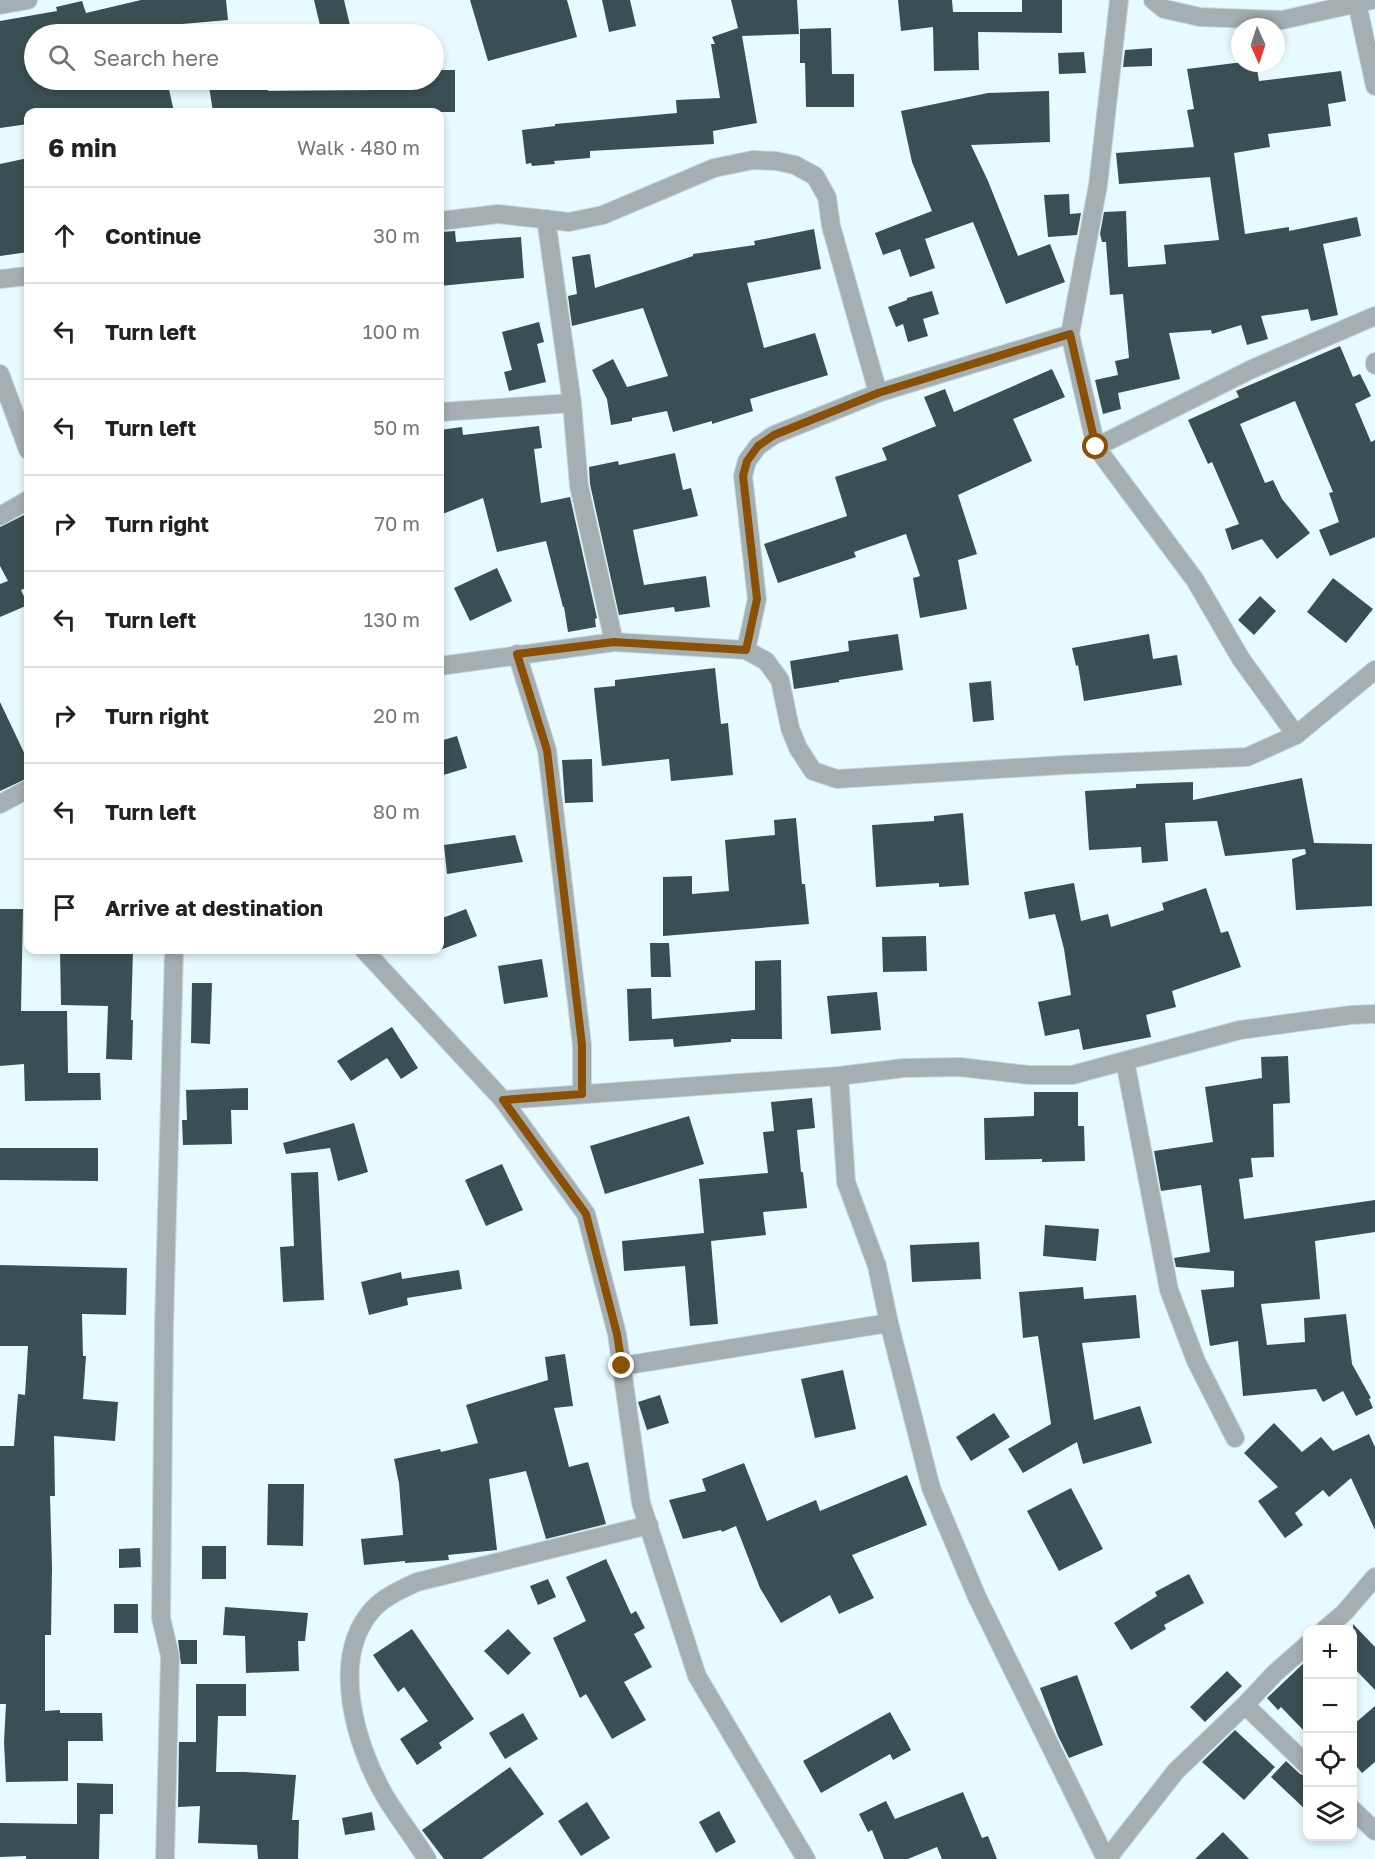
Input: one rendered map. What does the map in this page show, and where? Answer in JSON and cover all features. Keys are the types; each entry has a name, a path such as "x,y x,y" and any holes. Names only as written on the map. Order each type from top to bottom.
{"street":[{"path":"0,5 28,0"},
{"path":"1119,0 1098,185 1070,334 1096,447 1195,580 1241,659 1296,735"},
{"path":"1153,0 1164,9 1200,17 1282,20 1364,1 1375,86"},
{"path":"444,221 498,214 569,222 603,215 714,168 753,160 795,165 815,176 827,197 831,226 878,393"},
{"path":"546,219 572,403 579,486 614,642"},
{"path":"0,279 24,276"},
{"path":"1096,447 1252,369 1375,316"},
{"path":"746,650 757,599 743,476 747,461 758,446 774,435 878,393 1070,334"},
{"path":"0,374 24,439"},
{"path":"444,412 572,403"},
{"path":"0,516 24,502"},
{"path":"444,665 614,642 746,650 766,661 780,680 790,728 798,748 813,771 837,779 1064,765 1247,757 1296,735 1375,670"},
{"path":"517,654 547,750 582,1045 582,1094"},
{"path":"0,804 24,791"},
{"path":"165,1859 170,1656 161,1618 163,1396 174,954"},
{"path":"368,954 503,1100 586,1214 617,1334 641,1503 697,1676 806,1859"},
{"path":"503,1100 839,1076 904,1068 960,1066 1029,1075 1072,1075 1240,1030 1351,1015 1375,1014"},
{"path":"1125,1061 1169,1290 1196,1361 1235,1438"},
{"path":"839,1076 846,1182 877,1266 889,1323 931,1488 977,1597 1106,1859 1176,1771 1303,1648"},
{"path":"622,1366 889,1323"},
{"path":"427,1859 386,1797 359,1732 351,1702 349,1678 352,1654 360,1630 374,1608 397,1591 417,1582 649,1525"},
{"path":"1329,1625 1344,1613 1375,1577"},
{"path":"1245,1705 1303,1761"},
{"path":"1357,1813 1375,1831"}],"building":[{"path":"141,0 226,0 228,20 182,24 24,24 24,90 169,90 173,108 24,108 24,125 0,128 0,21 57,11 56,7 82,1 86,13"},
{"path":"314,0 344,0 350,24 320,24"},
{"path":"470,0 567,0 577,37 488,61"},
{"path":"602,0 630,0 636,26 609,32"},
{"path":"731,0 797,0 799,34 742,36 757,123 713,131 714,144 590,151 590,158 554,161 555,164 532,166 531,163 526,164 522,130 555,126 555,124 677,113 676,100 720,98 711,44 715,44 712,37 738,28"},
{"path":"898,0 952,0 953,12 1022,12 1022,0 1062,0 1062,33 978,32 979,70 934,71 933,27 901,31"},
{"path":"831,28 832,74 854,74 854,107 806,107 805,63 800,63 800,29"},
{"path":"1152,48 1152,66 1123,67 1125,50"},
{"path":"1084,52 1086,73 1059,74 1058,53"},
{"path":"1231,64 1231,72 1258,72 1259,81 1341,71 1346,101 1328,104 1331,126 1268,134 1270,147 1234,153 1245,234 1289,227 1289,231 1357,217 1361,236 1323,244 1338,315 1311,321 1308,309 1261,316 1268,339 1247,345 1241,325 1212,334 1211,330 1169,333 1180,379 1118,393 1121,409 1103,414 1095,380 1118,375 1115,361 1129,358 1123,294 1110,295 1106,242 1102,242 1100,234 1104,212 1126,211 1128,267 1166,264 1164,245 1219,240 1210,177 1119,184 1116,153 1194,147 1187,110 1194,109 1187,69"},
{"path":"444,70 455,70 455,112 444,112 444,108 212,108 210,90 444,90"},
{"path":"1049,91 1050,142 971,145 1018,256 1050,244 1065,282 1006,304 973,222 925,239 935,268 910,277 900,249 883,255 875,233 932,211 912,162 901,111 988,93"},
{"path":"24,159 24,253 0,256 0,164"},
{"path":"1069,194 1070,214 1081,213 1077,235 1048,237 1044,195"},
{"path":"814,229 821,269 747,283 764,348 815,333 828,375 750,399 753,411 712,424 712,421 673,432 667,411 611,425 607,399 592,370 613,359 627,387 668,376 643,308 572,326 568,296 577,294 572,257 590,254 595,288 693,256 693,254 755,245 754,241"},
{"path":"455,231 456,242 521,237 524,278 444,286 444,232"},
{"path":"932,291 939,314 923,319 928,336 908,342 903,324 896,327 888,307 907,300 907,298"},
{"path":"539,322 544,342 537,344 546,382 509,391 504,372 512,370 502,332"},
{"path":"1340,346 1353,377 1360,374 1371,396 1355,404 1371,442 1375,440 1375,537 1330,556 1319,530 1339,522 1329,493 1333,492 1295,401 1240,424 1265,483 1273,480 1282,499 1310,533 1277,559 1262,539 1232,550 1225,529 1239,524 1212,462 1208,464 1188,420 1239,397 1236,391"},
{"path":"1052,369 1065,397 1013,419 1032,461 958,495 977,554 958,560 967,609 920,618 913,578 920,576 906,534 854,552 856,557 778,583 764,544 847,516 835,477 887,460 882,448 936,426 924,397 945,389 954,412"},
{"path":"539,426 542,448 534,449 541,503 570,497 597,618 595,619 596,627 568,632 564,607 546,541 497,552 483,498 444,513 444,429 462,427 463,435"},
{"path":"675,453 683,490 691,488 698,516 633,530 644,585 706,576 710,607 675,612 674,607 619,615 590,484 589,467 618,461 619,465"},
{"path":"24,515 24,589 21,590 24,596 24,607 0,617 0,584 8,581 0,566 0,527"},
{"path":"497,568 512,601 470,621 454,588"},
{"path":"1333,578 1373,609 1346,643 1307,612"},
{"path":"1260,596 1276,611 1254,635 1238,620"},
{"path":"898,634 903,670 794,689 790,661 849,651 848,641"},
{"path":"1149,634 1153,659 1177,655 1182,685 1084,701 1078,665 1076,666 1072,648"},
{"path":"715,668 721,724 728,723 733,775 671,781 669,759 602,766 594,688 615,686 615,680"},
{"path":"991,681 994,720 973,722 969,683"},
{"path":"0,702 24,753 24,780 0,791"},
{"path":"457,736 467,768 444,775 444,740"},
{"path":"592,759 593,802 565,803 562,760"},
{"path":"1302,778 1314,843 1372,844 1372,906 1296,910 1292,859 1306,854 1305,849 1225,856 1217,821 1165,823 1168,861 1142,863 1141,847 1089,850 1085,791 1136,788 1136,784 1193,782 1193,800"},
{"path":"963,813 969,885 939,887 939,883 876,887 872,825 934,821 934,816"},
{"path":"796,818 802,884 805,884 809,924 663,936 663,877 692,876 692,894 729,891 725,840 775,835 774,820"},
{"path":"515,835 523,862 447,874 444,845"},
{"path":"1074,883 1081,921 1108,914 1111,927 1164,910 1162,903 1206,888 1221,933 1228,931 1241,967 1172,991 1176,1007 1146,1015 1151,1037 1083,1050 1079,1029 1045,1036 1038,1002 1071,995 1064,949 1055,914 1029,919 1024,892"},
{"path":"0,909 23,909 21,1011 67,1011 68,1073 100,1073 101,1100 25,1101 24,1064 0,1066"},
{"path":"466,909 477,936 444,948 444,917"},
{"path":"926,936 927,971 883,972 882,937"},
{"path":"650,943 669,943 671,977 651,977"},
{"path":"60,954 133,954 132,1060 106,1059 108,1006 61,1005"},
{"path":"542,959 548,997 504,1004 498,966"},
{"path":"781,960 782,1039 731,1039 731,1042 674,1047 673,1039 629,1041 627,989 651,988 652,1019 755,1010 755,961"},
{"path":"192,983 212,983 210,1044 191,1043"},
{"path":"877,992 881,1030 831,1034 827,996"},
{"path":"392,1027 418,1068 401,1079 387,1058 351,1081 337,1061"},
{"path":"1288,1056 1290,1103 1273,1104 1274,1157 1251,1158 1253,1177 1239,1179 1244,1219 1375,1200 1375,1232 1315,1241 1320,1299 1261,1304 1267,1345 1305,1342 1304,1318 1346,1314 1352,1364 1371,1398 1369,1399 1373,1408 1356,1416 1343,1391 1323,1402 1316,1389 1243,1396 1238,1341 1210,1346 1201,1290 1234,1287 1234,1271 1176,1267 1174,1258 1210,1252 1201,1185 1161,1191 1154,1151 1213,1142 1205,1087 1262,1078 1261,1057"},
{"path":"248,1088 248,1110 231,1110 232,1144 183,1145 182,1120 187,1120 186,1090"},
{"path":"1034,1092 1078,1092 1078,1126 1084,1126 1085,1161 985,1160 984,1118 1034,1116"},
{"path":"812,1098 815,1128 797,1130 807,1208 763,1212 766,1235 711,1241 718,1324 690,1326 685,1266 624,1271 622,1241 704,1233 699,1179 768,1173 763,1132 774,1131 771,1102"},
{"path":"689,1116 704,1164 605,1194 590,1146"},
{"path":"354,1123 368,1172 338,1181 330,1148 286,1154 283,1143"},
{"path":"0,1148 98,1148 98,1181 0,1180"},
{"path":"502,1164 523,1210 486,1226 465,1180"},
{"path":"318,1172 324,1300 283,1302 280,1247 294,1246 291,1173"},
{"path":"1045,1225 1099,1229 1096,1261 1043,1256"},
{"path":"979,1242 981,1279 912,1282 910,1245"},
{"path":"0,1265 127,1268 126,1315 82,1314 83,1356 86,1356 83,1399 118,1402 115,1441 54,1436 55,1496 50,1496 51,1635 45,1635 45,1711 102,1713 103,1741 68,1741 68,1781 6,1782 4,1742 6,1704 0,1704 0,1446 14,1446 18,1394 25,1395 28,1346 0,1346"},
{"path":"459,1270 462,1289 407,1298 408,1305 369,1315 361,1282 401,1272 402,1279"},
{"path":"1083,1287 1084,1299 1136,1295 1140,1338 1082,1343 1094,1420 1140,1406 1152,1443 1083,1464 1077,1442 1023,1473 1008,1449 1051,1424 1038,1336 1023,1338 1019,1292"},
{"path":"565,1354 573,1406 554,1408 569,1467 588,1462 606,1524 546,1539 526,1471 489,1479 497,1550 448,1555 449,1560 364,1565 361,1539 403,1535 399,1483 394,1459 440,1449 441,1452 478,1443 466,1405 548,1380 545,1357"},
{"path":"843,1370 856,1429 815,1438 801,1379"},
{"path":"660,1395 669,1423 647,1430 638,1402"},
{"path":"994,1413 1010,1437 971,1461 956,1437"},
{"path":"1274,1423 1302,1452 1321,1437 1333,1451 1369,1434 1375,1447 1375,1530 1351,1478 1329,1497 1323,1490 1295,1513 1303,1525 1285,1538 1258,1501 1278,1487 1244,1453"},
{"path":"744,1463 767,1521 816,1500 820,1511 907,1475 927,1525 852,1555 874,1598 839,1614 830,1595 781,1623 760,1588 736,1526 722,1532 721,1530 683,1539 669,1500 706,1491 702,1479"},
{"path":"268,1484 304,1484 303,1546 267,1545"},
{"path":"1071,1488 1103,1549 1059,1571 1027,1511"},
{"path":"202,1546 226,1546 226,1579 202,1579"},
{"path":"140,1548 141,1567 119,1568 119,1549"},
{"path":"606,1559 631,1614 636,1611 645,1628 634,1634 652,1667 624,1682 646,1720 612,1739 586,1694 580,1698 553,1638 586,1621 566,1577"},
{"path":"1189,1574 1204,1603 1164,1625 1166,1629 1131,1650 1114,1623 1157,1596 1155,1592"},
{"path":"548,1579 556,1597 538,1605 530,1586"},
{"path":"114,1604 138,1604 138,1633 114,1633"},
{"path":"225,1607 308,1613 305,1641 298,1641 299,1671 246,1673 245,1636 223,1635"},
{"path":"1357,1628 1375,1647 1375,1690 1357,1671"},
{"path":"412,1629 474,1719 439,1743 442,1748 417,1765 400,1739 428,1721 404,1687 398,1692 373,1655"},
{"path":"508,1629 531,1653 508,1675 484,1651"},
{"path":"178,1640 197,1640 197,1664 181,1664"},
{"path":"1303,1664 1303,1730 1281,1707 1278,1710 1267,1698"},
{"path":"1227,1671 1242,1686 1205,1722 1190,1707"},
{"path":"1077,1675 1103,1745 1069,1758 1040,1688"},
{"path":"196,1684 246,1684 246,1716 218,1716 216,1772 296,1775 292,1820 299,1820 298,1859 258,1859 257,1845 198,1843 200,1806 178,1807 179,1742 196,1742"},
{"path":"1375,1706 1375,1762 1362,1773 1357,1767 1357,1722"},
{"path":"890,1712 911,1750 893,1760 890,1754 821,1793 803,1761"},
{"path":"523,1713 538,1739 505,1759 489,1733"},
{"path":"1235,1730 1275,1767 1244,1800 1202,1762"},
{"path":"1286,1761 1303,1775 1303,1807 1271,1777"},
{"path":"510,1767 544,1814 482,1859 444,1859 422,1830"},
{"path":"77,1783 113,1784 113,1814 100,1814 99,1859 0,1857 0,1823 77,1824"},
{"path":"963,1792 982,1838 988,1836 997,1859 942,1859 937,1847 908,1859 884,1859 872,1830 868,1832 859,1814 886,1801 895,1819"},
{"path":"587,1802 610,1838 581,1856 558,1821"},
{"path":"719,1811 736,1842 716,1853 699,1822"},
{"path":"372,1812 375,1830 345,1835 342,1818"},
{"path":"1223,1832 1249,1859 1195,1859"}],"route":[{"path":"622,1366 617,1334 586,1214 503,1100 582,1094 582,1045 547,750 517,654 614,642 746,650 757,599 744,494 743,476 747,461 758,446 774,435 878,393 1070,334 1096,447"}]}
